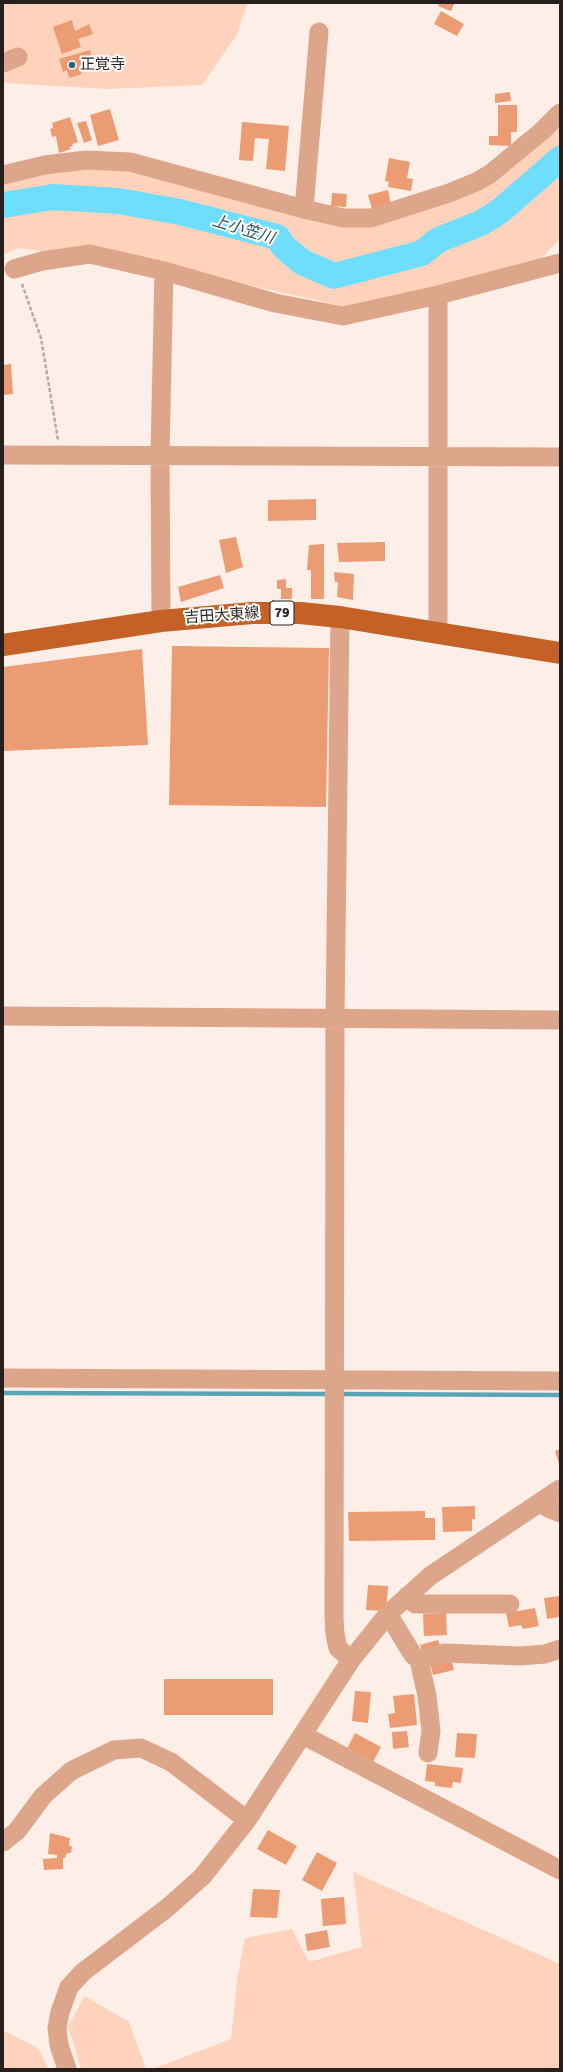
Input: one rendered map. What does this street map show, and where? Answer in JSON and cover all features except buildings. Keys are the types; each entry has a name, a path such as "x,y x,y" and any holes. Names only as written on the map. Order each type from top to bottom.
{"main road":[{"name":"吉田大東線","path":"3,645 161,621 252,613 300,613 340,617 438,632 560,653"}],"street":[{"path":"304,209 319,32"},
{"path":"3,176 45,165 86,160 130,162 304,209 343,218 371,218 462,188 490,174 542,131 560,113"},
{"path":"14,269 42,261 90,254 164,271 276,303 343,316 438,295 560,263"},
{"path":"161,621 160,454 164,271"},
{"path":"438,295 438,632"},
{"path":"3,455 160,454 560,457"},
{"path":"340,617 335,1019 335,1634 338,1648 351,1660"},
{"path":"3,1016 560,1020"},
{"path":"3,1378 334,1390 560,1381"},
{"path":"67,2069 59,2045 57,2028 60,2012 69,1987 83,1972 167,1908 202,1877 247,1820 351,1660 388,1614 430,1576 560,1489"},
{"path":"542,1502 548,1508 560,1513"},
{"path":"407,1596 415,1604 510,1604"},
{"path":"388,1614 414,1655 419,1660 427,1696 431,1731 428,1753"},
{"path":"419,1660 445,1653 520,1656 545,1654 560,1649"},
{"path":"303,1735 560,1870"},
{"path":"3,1842 17,1832 43,1796 71,1771 114,1750 141,1748 171,1762 247,1820"}],"path":[{"path":"14,269 25,289 41,338 60,455"}],"shaded area":[{"path":"3,3 248,3 236,36 202,85 108,89 3,83"},
{"path":"560,117 560,239 535,265 361,310 194,273 20,248 3,254 3,178 86,160 358,224 476,182"},
{"path":"353,1872 560,1964 560,2069 153,2069 231,2039 237,1980 245,1938 292,1929 309,1962 362,1947"},
{"path":"85,1996 129,2022 146,2069 81,2069 68,2026"},
{"path":"3,2030 39,2049 48,2069 3,2069"}],"waterway":[{"name":"上小笠川","path":"3,205 53,197 118,201 180,212 277,237 284,247 302,262 334,276 422,253 438,240 481,223 500,211 560,159"},
{"path":"3,1393 330,1394"},
{"path":"338,1394 560,1395"}],"place":[{"name":"正覚寺","path":"72,65"}]}
